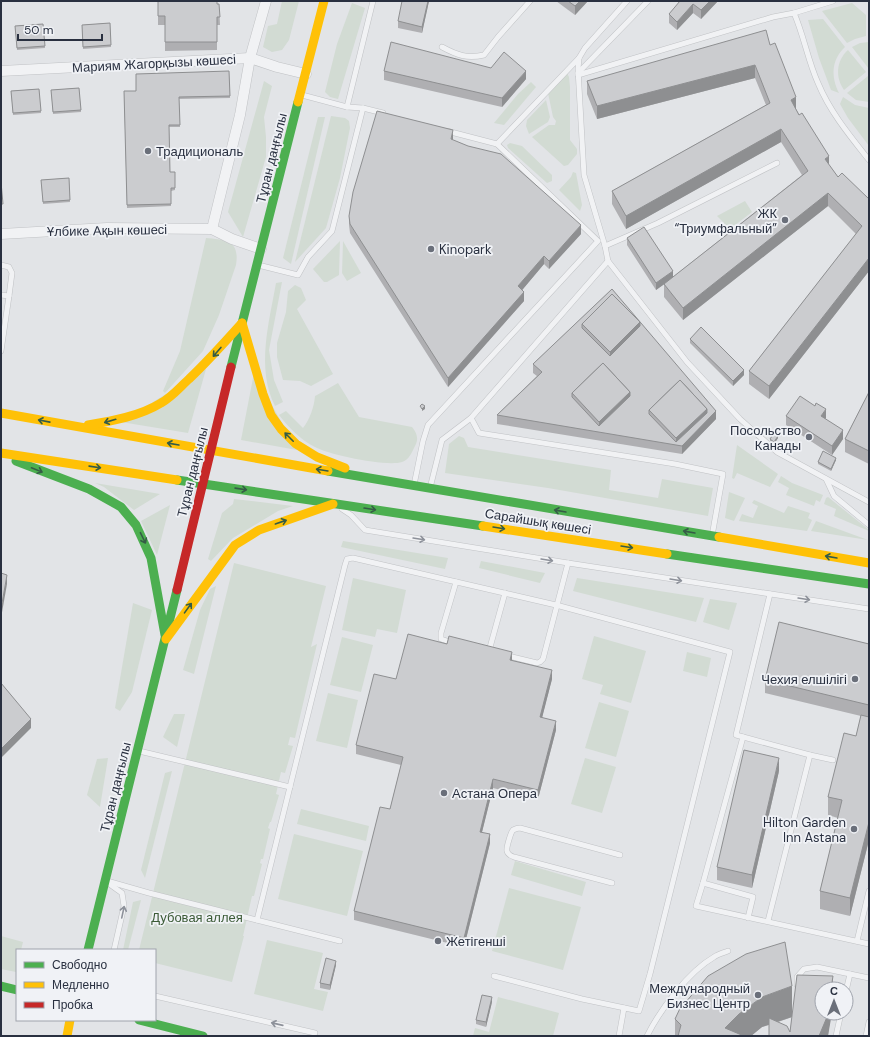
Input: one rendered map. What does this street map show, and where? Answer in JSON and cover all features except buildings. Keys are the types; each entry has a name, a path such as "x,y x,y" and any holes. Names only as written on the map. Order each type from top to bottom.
{"main road":[{"name":"Тұран даңғылы","path":"88,949 242,323 324,1"},
{"path":"76,427 106,423 161,403 178,390 213,357 242,323"},
{"path":"242,323 263,394 271,415 281,429 296,444 317,457 374,478"},
{"name":"Сарайшық көшесі","path":"1,413 430,489 869,563"},
{"name":"Сарайшық көшесі","path":"1,454 869,584"},
{"path":"1,454 89,489 121,507 136,525 151,558 165,639"},
{"path":"165,639 235,545 259,530 335,503"},
{"path":"1,986 16,990"},
{"path":"66,1036 70,1021"},
{"path":"143,1021 203,1036"}],"street":[{"path":"261,249 232,239 212,229 240,115 250,58 266,1"},
{"name":"Мариям Жагорқызы көшесі","path":"1,71 250,58 306,74"},
{"name":"Ұлбике Ақын көшесі","path":"1,234 107,228 212,229"}],"lane":[{"path":"347,107 372,1"},
{"path":"442,47 455,54 473,58 484,55 530,1"},
{"path":"497,144 579,58 585,48 627,1"},
{"path":"578,74 648,1"},
{"path":"578,74 833,1"},
{"path":"794,13 818,83 829,105 846,131 869,160"},
{"path":"579,58 578,74 584,175 608,261 687,362 740,419 777,452 869,502"},
{"path":"300,95 347,107 363,108 386,114"},
{"path":"257,265 298,275 308,257 332,230 363,108"},
{"path":"414,486 423,441 428,425 598,241 497,144 445,130"},
{"path":"605,246 658,223 777,163"},
{"path":"430,489 442,440 471,418 608,261"},
{"path":"1,265 9,268 12,273 1,351"},
{"path":"1,295 9,296"},
{"path":"471,418 479,433 675,464 723,474 712,536"},
{"path":"826,479 834,496 869,525"},
{"path":"335,503 351,515 365,530 869,609"},
{"path":"257,920 347,559 353,558 556,605 730,652 652,967 639,1011 582,999 494,976"},
{"path":"503,655 537,663 543,659 568,563"},
{"path":"456,582 441,633 441,639 459,644"},
{"path":"489,651 506,593"},
{"path":"770,594 736,735 833,760"},
{"path":"482,650 496,653"},
{"path":"743,737 696,906 869,944"},
{"path":"138,750 290,787"},
{"path":"768,921 810,755"},
{"path":"612,883 514,857 509,855 506,849 512,831 520,828 620,855"},
{"path":"106,881 340,941"},
{"path":"106,881 122,893 124,906 114,949"},
{"path":"703,883 753,897 748,918"},
{"path":"857,941 869,891"},
{"path":"647,1036 688,979 714,956 728,951"},
{"path":"797,992 797,977 804,969 817,967 869,978"},
{"path":"848,981 850,974"},
{"path":"156,996 315,1033"},
{"path":"619,1036 624,1008"},
{"path":"836,1036 839,1021"},
{"path":"866,1036 869,1022"}],"green space":[{"path":"282,1 299,1 289,40 282,50 272,52 263,47 268,26 277,24"},
{"path":"352,3 365,8 338,99 330,97 325,92 337,44"},
{"path":"852,3 866,15 866,36 847,43 822,11"},
{"path":"823,19 845,47 837,57 834,69 836,87 839,93 831,90 819,58 808,20"},
{"path":"869,42 869,69 852,47 860,43"},
{"path":"848,50 866,72 844,90 839,80 838,69 841,59"},
{"path":"567,73 570,87 570,140 577,149 577,154 568,165 564,166 532,137 549,125 555,125 556,121 553,117 548,93"},
{"path":"868,76 869,102 856,100 847,93"},
{"path":"264,81 272,86 264,117 266,157 243,237 228,212"},
{"path":"531,82 536,87 504,125 494,123 518,94"},
{"path":"843,97 855,105 869,108 869,146 848,118 840,104"},
{"path":"546,100 550,117 548,122 529,134 526,126 527,120"},
{"path":"331,116 345,118 349,121 350,128 340,178 326,228 295,262"},
{"path":"318,117 325,117 291,264 283,258"},
{"path":"510,143 522,146 552,175 552,181 547,183 508,148 507,145"},
{"path":"573,172 576,173 582,205 580,211 559,190 571,177"},
{"path":"745,201 752,212 730,229 717,216"},
{"path":"206,238 225,241 234,246 237,257 236,265 219,315 203,351 165,393 163,391 180,351"},
{"path":"340,241 339,275 327,282 324,282 313,269"},
{"path":"343,241 361,273 347,281 342,273"},
{"path":"282,282 269,350 274,380 283,402 275,406 269,391 265,361 268,329 276,283"},
{"path":"295,285 301,288 306,300 297,309 333,374 311,386 300,381 283,380 277,357 277,343 286,312 288,291"},
{"path":"206,369 188,433 121,422"},
{"path":"254,373 297,450 241,440"},
{"path":"338,383 359,417 412,427 416,434 417,441 407,460 395,463 372,462 345,457 322,450 300,437 279,415 286,411 303,428 311,413 315,396"},
{"path":"459,436 464,438 468,447 611,470 609,490 658,498 662,479 713,488 708,516 548,488 445,473 449,444"},
{"path":"737,445 778,474 770,487 737,473 734,479 732,478"},
{"path":"781,476 792,483 823,495 820,502 816,500 814,506 786,495 789,488 778,482"},
{"path":"95,483 160,494 134,510 104,487"},
{"path":"729,492 745,498 734,521 725,518"},
{"path":"828,497 869,531 834,516 836,509 824,504 826,498"},
{"path":"234,499 293,506 278,511 233,538 211,561 208,559 222,513 233,504"},
{"path":"754,500 784,513 788,506 810,513 808,518 812,520 807,531 739,521 742,514 753,518 758,506 752,503"},
{"path":"170,505 157,555 141,521"},
{"path":"816,521 868,540 811,531"},
{"path":"343,541 448,558 445,569 341,547"},
{"path":"481,561 545,573 540,583 479,568"},
{"name":"Дубовая аллея","path":"234,563 326,586 311,647 317,644 295,738 290,737 288,745 293,746 285,773 281,772 276,794 279,795 268,828 270,829 263,859 261,859 260,863 262,864 254,896 252,896 244,936 232,982 156,963 156,949 139,949"},
{"path":"353,578 406,590 397,633 377,629 375,637 342,630"},
{"path":"577,578 704,598 696,622 573,591"},
{"path":"216,586 194,674 183,670 200,610 210,589"},
{"path":"710,599 737,603 729,630 703,622"},
{"path":"133,603 152,610 132,692 120,711 115,708"},
{"path":"594,636 646,651 631,703 600,694 603,685 582,679"},
{"path":"342,637 373,645 361,692 330,685"},
{"path":"687,652 711,658 707,677 683,671"},
{"path":"328,693 358,700 347,748 316,741"},
{"path":"599,702 629,711 616,757 585,748"},
{"path":"174,714 185,714 177,747 163,737"},
{"path":"108,758 100,807 87,795 97,759"},
{"path":"585,758 616,767 602,813 571,804"},
{"path":"172,771 145,878 141,870 165,773"},
{"path":"301,809 369,826 366,841 297,824"},
{"path":"294,834 363,851 347,916 278,899"},
{"path":"515,861 586,882 582,896 511,875"},
{"path":"509,888 581,907 563,970 492,951"},
{"path":"141,900 128,949 123,949 133,902"},
{"path":"1,936 23,942 21,949 16,949 16,972 1,969"},
{"path":"267,940 323,953 314,989 328,992 323,1011 254,994"},
{"path":"498,997 559,1013 553,1036 473,1036 475,1028 489,1032"}],"traffic: fast":[{"path":"231,367 298,102"},
{"path":"16,461 89,489 121,507 136,525 151,558 165,635"},
{"path":"328,471 719,537"},
{"path":"177,480 483,526"},
{"path":"667,554 869,584"},
{"path":"88,949 177,590"},
{"path":"1,986 16,990"},
{"path":"143,1021 203,1036"}],"traffic: slow":[{"path":"298,102 324,1"},
{"path":"242,323 263,394 271,415 281,429 296,444 317,457 345,468"},
{"path":"88,425 135,415 153,408 165,401 203,365 242,323"},
{"path":"1,413 328,471"},
{"path":"1,453 177,480"},
{"path":"166,639 235,545 259,530 333,504"},
{"path":"483,526 667,554"},
{"path":"719,537 869,563"},
{"path":"67,1036 70,1021"}],"traffic: jam":[{"path":"177,590 231,367"}],"place":[{"name":"Традициональ","path":"148,151"},
{"name":"ЖК “Триумфальный”","path":"785,220"},
{"name":"Kinopark","path":"431,249"},
{"name":"Посольство Канады","path":"809,437"},
{"name":"Чехия елшілігі","path":"855,679"},
{"name":"Астана Опера","path":"444,793"},
{"name":"Hilton Garden Inn Astana","path":"854,829"},
{"name":"Жетігенші","path":"438,941"},
{"name":"Международный Бизнес Центр","path":"758,995"}]}
